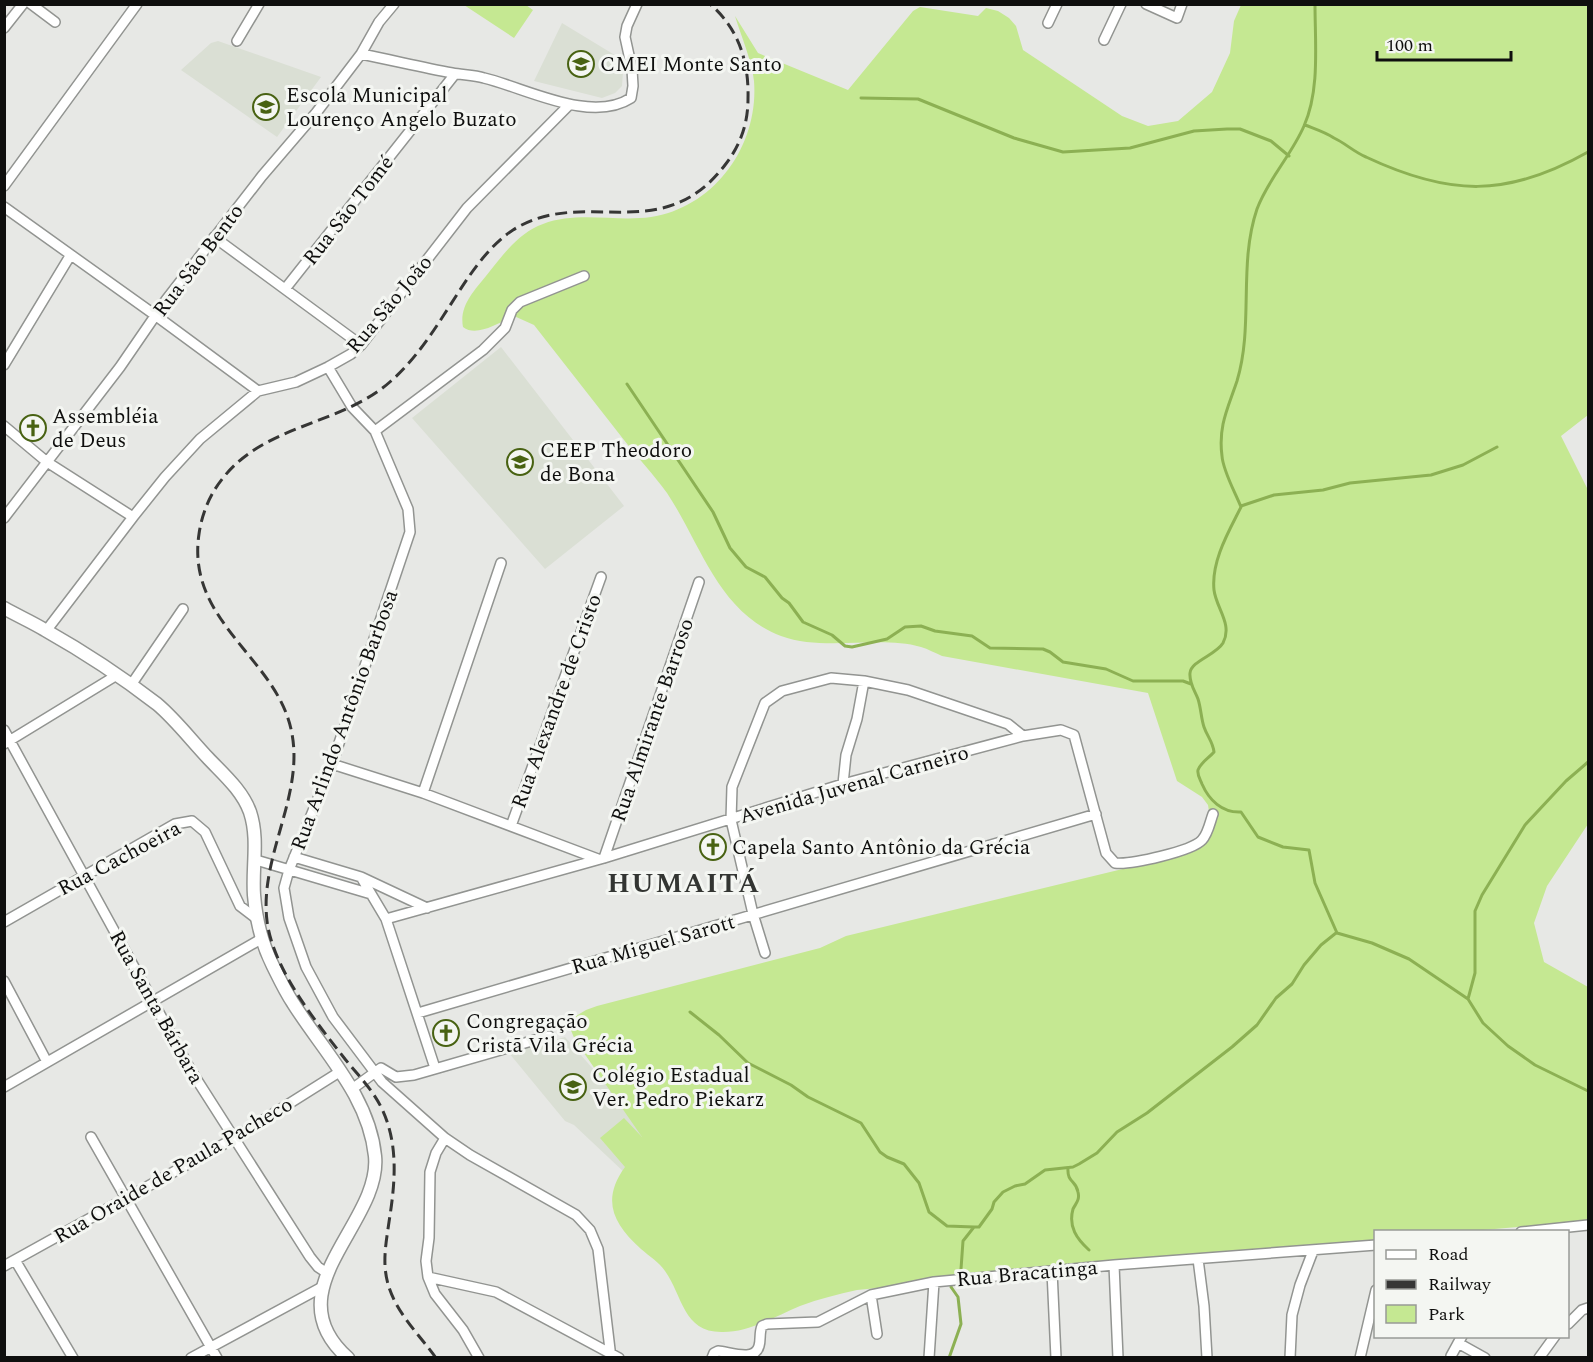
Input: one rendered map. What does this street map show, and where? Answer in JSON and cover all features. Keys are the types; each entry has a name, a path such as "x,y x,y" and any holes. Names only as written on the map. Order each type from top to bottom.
{"main road":[{"path":"4,608 46,630 117,675 159,706 238,790 249,812 252,820 256,860 254,893 261,939 292,1002 352,1089 370,1130 375,1157 372,1184 327,1273 324,1286 322,1316 329,1335 348,1358"}],"street":[{"path":"4,28 22,4"},
{"path":"31,4 56,22"},
{"path":"4,186 137,4"},
{"name":"Rua São Bento","path":"4,518 120,367 155,315 214,237 284,148 316,113 361,54 379,22 394,4"},
{"path":"361,54 455,74 482,77 569,105 602,107 620,105 631,98 632,69 625,37 627,26 637,4"},
{"path":"1048,23 1057,4"},
{"path":"1104,40 1120,4"},
{"path":"1146,4 1177,18 1182,4"},
{"path":"237,41 258,6"},
{"name":"Rua São Tomé","path":"285,289 455,74"},
{"name":"Rua São João","path":"46,630 165,477 200,439 258,391 296,382 351,354 361,345 467,208 569,105"},
{"path":"4,207 258,391"},
{"path":"214,237 361,345"},
{"path":"4,365 70,255"},
{"path":"375,431 483,350 505,328 512,310 520,302 584,276"},
{"name":"Rua Arlindo Antônio Barbosa","path":"328,367 352,407 375,431 408,509 410,532 332,764 289,870 284,888 289,918 306,966 333,1017 392,1094 445,1138 470,1155 576,1215 590,1230 598,1249 614,1356"},
{"path":"4,426 47,462 133,517"},
{"path":"423,793 501,563"},
{"name":"Rua Alexandre de Cristo","path":"511,826 602,577"},
{"name":"Rua Almirante Barroso","path":"601,859 699,582"},
{"path":"131,685 183,609"},
{"path":"8,742 117,675"},
{"path":"765,953 753,914 731,820 732,787 765,703 782,691 831,678 864,681 908,690 1008,724 1023,736"},
{"path":"843,784 846,755 858,719 864,681"},
{"name":"Rua Santa Bárbara","path":"4,730 8,742 85,875 190,1069 310,1257 327,1273"},
{"name":"Avenida Juvenal Carneiro","path":"386,919 601,859 843,784 1023,736 1061,730 1074,735 1096,814"},
{"path":"332,764 423,793 601,859"},
{"path":"1096,814 1106,853 1115,863 1127,864 1194,847 1204,839 1213,814"},
{"name":"Rua Miguel Sarott","path":"418,1013 1096,814"},
{"name":"Rua Cachoeira","path":"4,922 176,824 192,820 205,832 240,906 257,919"},
{"path":"294,857 361,878 427,908"},
{"path":"256,860 371,894"},
{"path":"361,878 386,919 435,1068"},
{"path":"4,1087 261,939"},
{"path":"4,981 47,1062"},
{"path":"352,1089 383,1068 400,1077 549,1036"},
{"name":"Rua Oraide de Paula Pacheco","path":"4,1266 233,1139 340,1071"},
{"path":"91,1137 217,1358"},
{"path":"445,1138 436,1153 430,1172 429,1238 426,1261 428,1277 435,1294 463,1330 479,1358"},
{"path":"1540,1230 1588,1225"},
{"name":"Rua Bracatinga","path":"712,1358 714,1353 718,1352 748,1356 755,1353 759,1347 762,1326 767,1324 818,1322 871,1295 934,1282 1114,1265 1374,1245"},
{"path":"1290,1358 1292,1315 1313,1251"},
{"path":"1198,1259 1207,1358"},
{"path":"15,1260 73,1358"},
{"path":"1114,1265 1118,1358"},
{"path":"1052,1271 1056,1358"},
{"path":"428,1277 496,1292 614,1356"},
{"path":"929,1358 934,1282"},
{"path":"191,1358 324,1286"},
{"path":"871,1295 877,1334"},
{"path":"1360,1358 1374,1298"},
{"path":"1569,1321 1588,1308"},
{"path":"1539,1358 1554,1338"},
{"path":"1451,1356 1460,1340 1485,1358"}],"shaded area":[{"name":"CMEI Monte Santo","path":"562,23 618,57 623,72 622,86 615,93 602,98 534,81"},
{"name":"Escola Municipal Lourenço Angelo Buzato","path":"218,41 321,77 277,137 181,70 211,43"},
{"name":"CEEP Theodoro de Bona","path":"501,347 624,506 545,569 412,418"},
{"name":"Colégio Estadual Ver. Pedro Piekarz","path":"565,1037 659,1144 626,1174 574,1125 565,1121 509,1053"}],"green space":[{"path":"464,5 526,5 533,10 514,38"},
{"path":"1241,5 1588,5 1588,415 1561,436 1588,490 1588,824 1547,886 1534,923 1544,962 1588,987 1588,1221 1484,1230 1374,1230 1374,1240 857,1290 807,1303 763,1323 743,1329 710,1331 692,1320 663,1268 631,1240 617,1221 613,1211 613,1190 625,1167 600,1138 624,1118 642,1137 575,1040 570,1028 571,1019 597,1006 820,948 846,936 1164,859 1196,846 1210,817 1208,805 1202,797 1177,781 1148,693 942,656 924,648 904,644 798,641 781,636 759,625 741,611 726,594 667,493 534,325 514,316 482,330 469,330 463,327 465,306 472,293 504,253 534,228 569,218 651,217 674,211 695,201 713,186 728,169 740,150 749,128 754,105 753,73 735,16 758,53 848,90 913,11 920,7 978,16 986,8 998,11 1016,26 1023,50 1122,116 1148,126 1178,121 1212,92 1230,53 1234,21"}],"waterway":[{"path":"1315,4 1315,82 1309,112 1299,137 1262,198 1251,230 1242,360 1221,435 1225,468 1241,507 1226,536 1215,568 1215,597 1225,623 1226,636 1220,647 1195,665 1190,673 1204,727 1214,752 1199,767 1198,775 1212,800 1222,808 1241,812 1258,837 1283,847 1309,850 1315,883 1337,933 1372,943 1409,959 1468,999 1483,1023 1508,1046 1535,1065 1588,1091"},
{"path":"861,98 918,99 1014,138 1063,152 1130,148 1194,131 1240,129 1271,141 1289,156"},
{"path":"1305,125 1396,170 1451,185 1504,184 1531,178 1588,152"},
{"path":"627,384 713,512 730,548 746,567 765,577 803,622 832,635 845,646 852,647 887,639 905,627 921,626 935,631 972,636 990,648 1043,649 1063,662 1106,669 1133,681 1183,681 1191,684"},
{"path":"1241,506 1274,495 1323,490 1350,483 1431,475 1463,465 1497,447"},
{"path":"1468,999 1475,973 1475,911 1482,895 1525,825 1566,781 1588,762"},
{"path":"955,1278 961,1269 963,1241 974,1227 979,1227 1003,1192 1025,1184 1045,1170 1073,1167 1097,1153 1117,1132 1147,1113 1257,1025 1276,998 1292,984 1321,945 1336,933"},
{"path":"690,1012 719,1035 748,1063 791,1085 808,1097 861,1123 880,1152 904,1164 919,1183 929,1212 947,1226 974,1227"},
{"path":"1068,1168 1069,1176 1077,1188 1078,1195 1072,1215 1073,1227 1077,1237 1089,1250"},
{"path":"949,1358 961,1324 958,1297 951,1287 952,1283"}],"railway":[{"path":"436,1358 396,1304 386,1276 385,1253 393,1193 394,1165 391,1136 382,1109 374,1095 321,1029 297,994 271,939 267,921 266,896 269,872 292,777 294,753 291,729 282,704 268,680 218,615 206,591 199,564 200,526 204,511 214,491 240,460 260,446 282,435 371,396 403,370 434,331 479,262 507,234 540,218 567,213 648,211 675,204 700,190 725,165 735,150 745,126 748,108 747,72 735,35 710,4"}],"place":[{"name":"CMEI Monte Santo","path":"581,64"},
{"name":"Escola Municipal Lourenço Angelo Buzato","path":"266,107"},
{"name":"Assembléia de Deus","path":"33,428"},
{"name":"CEEP Theodoro de Bona","path":"520,462"},
{"name":"Capela Santo Antônio da Grécia","path":"713,847"},
{"name":"Congregação Cristã Vila Grécia","path":"446,1033"},
{"name":"Colégio Estadual Ver. Pedro Piekarz","path":"573,1087"}],"district":[{"name":"HUMAITÁ","path":"684,883"}]}
